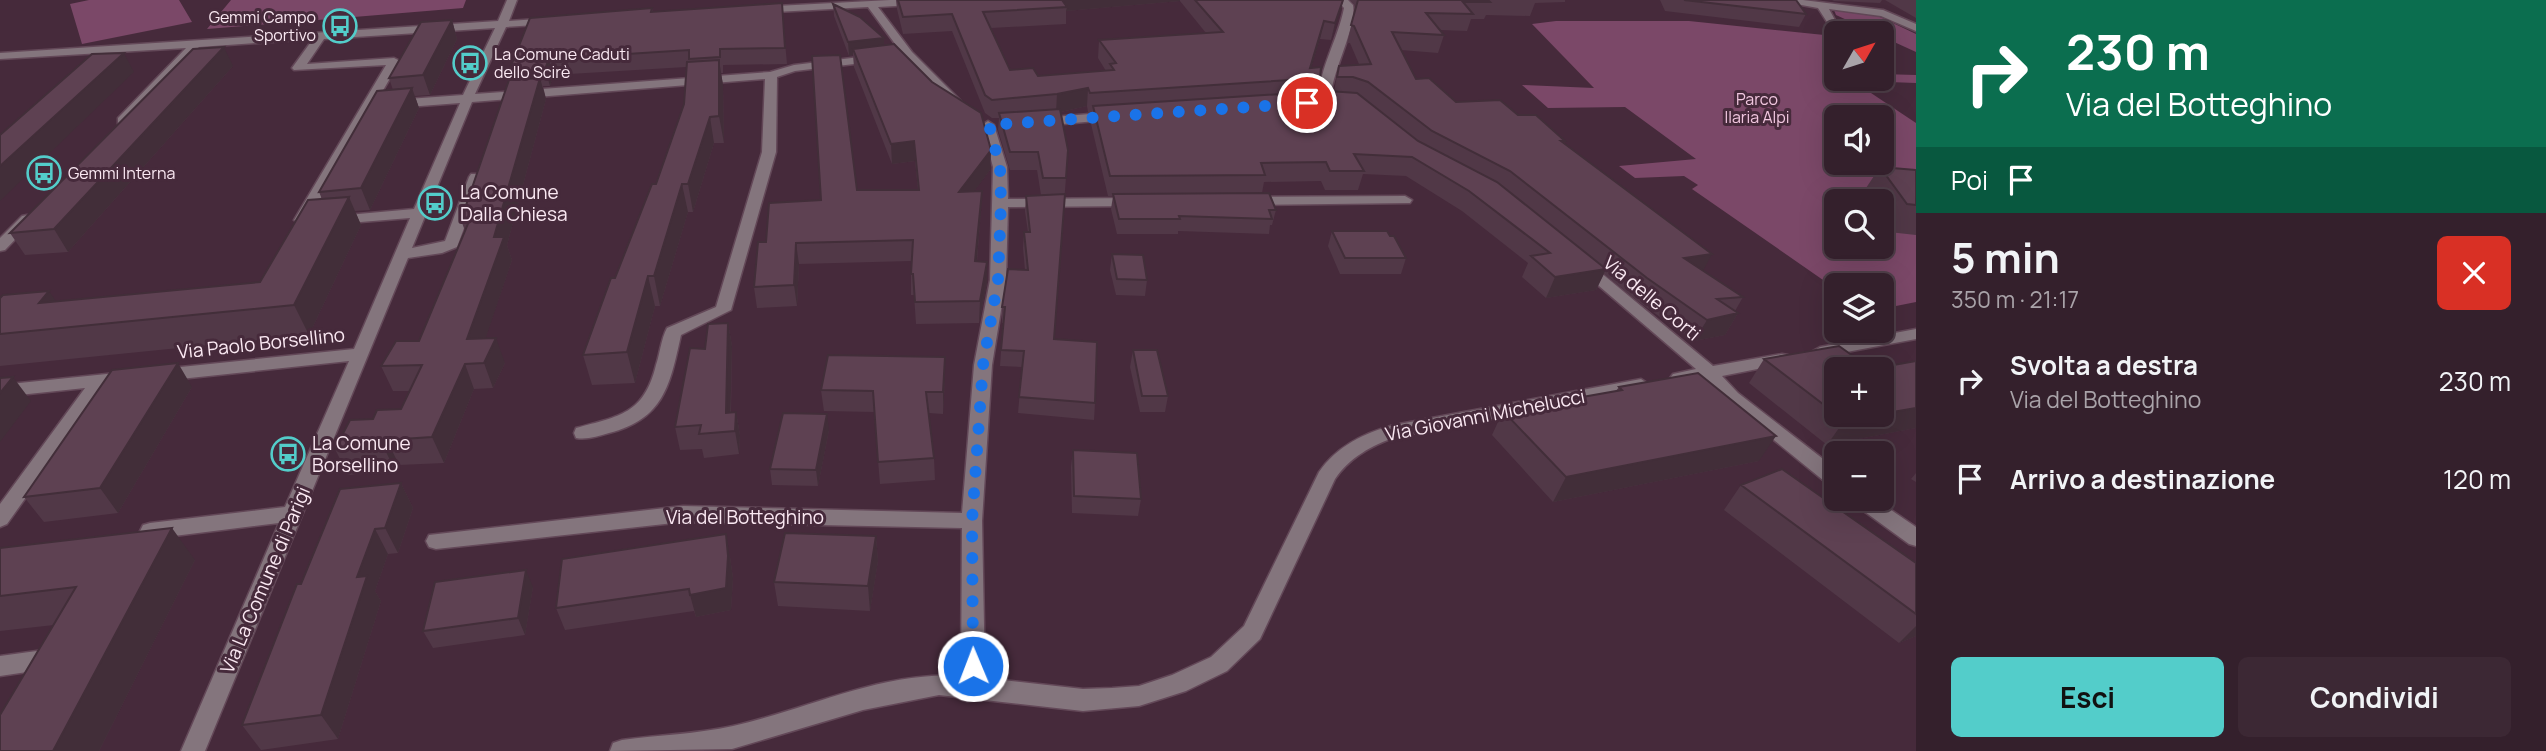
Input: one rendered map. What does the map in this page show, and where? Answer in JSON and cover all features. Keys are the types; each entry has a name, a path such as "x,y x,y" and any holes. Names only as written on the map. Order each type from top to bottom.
{"street":[{"name":"Via La Comune di Parigi","path":"193,751 496,31 505,23 512,0"},
{"path":"747,11 948,0"},
{"path":"1294,104 1331,102 1327,74 1348,18 1349,7 1342,0"},
{"path":"1779,0 1883,13 1913,14"},
{"path":"622,751 733,738 906,689 939,685 974,687 972,521 983,365 998,280 1000,167 985,121 953,100 908,54 871,4"},
{"path":"1821,5 1830,21"},
{"path":"1883,13 1916,28"},
{"path":"0,56 559,20"},
{"path":"322,34 298,68 394,61 296,228 420,213"},
{"path":"112,131 197,42"},
{"path":"368,106 771,75 794,68 908,54"},
{"path":"583,433 627,422 646,411 662,383 673,332 723,310 769,152 771,75"},
{"path":"497,117 505,94"},
{"path":"1026,123 1133,115"},
{"path":"402,254 442,249 452,244 479,168"},
{"path":"1239,201 1405,200"},
{"path":"1001,203 1156,202"},
{"path":"0,247 37,209"},
{"name":"Via delle Corti","path":"1567,252 1624,298 1732,397 1824,470"},
{"name":"Via Giovanni Michelucci","path":"974,687 1083,700 1112,699 1150,693 1178,684 1219,664 1252,632 1331,468 1358,445 1394,431 1916,334"},
{"name":"Via Paolo Borsellino","path":"0,391 359,354"},
{"path":"0,519 99,381"},
{"path":"1878,511 1916,538"},
{"path":"124,534 293,514"},
{"name":"Via del Botteghino","path":"436,541 683,514 972,521"},
{"path":"0,666 44,660 25,692"}],"green space":[{"path":"89,0 179,0 192,22 82,44 70,4"},
{"path":"231,0 466,0 463,8 207,29"},
{"path":"1834,10 1878,16 1889,21 1849,21 1836,15"},
{"name":"Parco Ilaria Alpi","path":"1556,21 1689,21 1824,35 1824,91 1868,91 1889,105 1824,105 1824,175 1894,175 1894,108 1916,123 1916,302 1894,306 1894,273 1824,273 1824,281 1692,189 1698,185 1684,176 1635,178 1619,166 1696,159 1625,107 1548,108 1522,85 1594,88 1532,24"},
{"path":"1894,24 1916,34 1916,52 1894,42"},
{"name":"Parco Ilaria Alpi","path":"1894,74 1916,75 1916,83 1894,82"}],"building":[{"path":"898,0 1062,0 1067,7 983,12 1010,70 1033,68 1038,76 1114,70 1110,64 1116,63 1099,40 1223,32 1195,0 1343,0 1335,23 1324,21 1310,68 1321,67 1320,78 1090,93 1088,88 1057,94 992,100 985,95 952,14 903,17"},
{"path":"1358,0 1488,0 1490,2 1463,2 1473,14 1426,13 1444,35 1392,32 1416,79 1429,78 1456,102 1500,100 1518,115 1536,115 1565,141 1561,141 1712,254 1684,258 1743,297 1717,299 1738,313 1707,320 1647,278 1510,171 1432,131 1368,82 1353,77 1337,77 1339,66 1371,64 1354,26 1351,25"},
{"path":"1684,0 1796,0 1806,14"},
{"path":"782,3 785,48 720,49 720,57 689,59 689,50 549,59 545,69 515,72 517,65 511,66 530,18 652,8 651,12"},
{"path":"833,4 860,17 884,38 848,42"},
{"path":"452,20 423,75 389,78 421,22"},
{"path":"894,44 932,82 981,113 991,150 959,192 982,191 975,261 987,262 980,301 915,302 911,274 913,240 796,243 794,285 754,287 758,242 766,242 769,203 821,200 812,56 840,55 857,190 919,190 914,141 891,144 853,49"},
{"path":"224,47 54,229 10,233 193,49"},
{"path":"124,53 0,166 0,135 92,54"},
{"path":"719,60 719,116 710,117 688,184 682,184 654,276 648,276 627,352 583,355 611,278 615,278 652,184 656,184 684,104 687,62"},
{"path":"540,78 494,237 504,237 467,339 496,338 484,363 465,364 432,437 387,440 383,446 335,449 350,420 373,419 377,410 401,409 422,365 381,366 396,341 419,341 470,219 461,220 509,80"},
{"path":"412,88 361,188 319,192 377,91"},
{"path":"1328,91 1357,93 1418,141 1497,182 1606,269 1555,277 1531,256 1550,253 1469,191 1412,157 1354,154 1364,171 1330,171 1326,162 1261,163 1265,175 1110,176 1093,106"},
{"path":"1060,109 1068,150 1066,178 1043,178 1038,152 1010,152 999,113"},
{"path":"1894,168 1916,170 1916,205 1907,204 1886,175 1894,175"},
{"path":"1269,193 1276,210 1269,210 1272,219 1179,216 1180,219 1119,219 1113,194"},
{"path":"1065,194 1054,339 1097,342 1095,403 1019,397 1024,351 1001,350 1005,307 1002,307 1008,269 1028,270 1024,232 1030,232 1026,196"},
{"path":"349,197 294,305 0,334 0,298 3,295 49,291 39,303 260,282 308,200"},
{"path":"1332,231 1387,231 1390,236 1394,236 1406,258 1345,258"},
{"path":"1112,254 1143,255 1147,280 1117,279"},
{"path":"728,323 726,413 736,412 735,431 699,434 701,425 675,427 690,348 705,349 708,324"},
{"path":"1839,346 1854,357 1824,357 1824,405 1764,359"},
{"path":"1133,350 1157,350 1168,396 1142,396"},
{"path":"828,355 945,357 943,392 926,392 934,458 878,462 873,391 821,390"},
{"path":"1916,361 1916,408 1894,412 1894,365"},
{"path":"178,363 100,488 24,497 112,370"},
{"path":"1698,373 1776,436 1566,477 1503,411 1622,390 1619,387"},
{"path":"13,377 0,393 0,378"},
{"path":"783,413 827,414 816,470 770,469"},
{"path":"1073,450 1137,453 1141,499 1074,496"},
{"path":"1782,469 1824,498 1824,511 1842,511 1916,563 1916,614 1741,485"},
{"path":"401,483 385,528 375,529 357,577 367,576 321,715 242,725 297,584 301,584 340,489"},
{"path":"172,528 53,751 0,751 0,715 76,587 0,596 0,548"},
{"path":"785,533 876,536 868,586 774,582"},
{"path":"726,534 726,588 690,595 689,589 556,608 562,559"},
{"path":"526,570 518,618 423,631 435,582"}],"place":[{"name":"Gemmi Campo Sportivo","path":"340,26"},
{"name":"La Comune Caduti dello Scirè","path":"470,63"},
{"name":"Gemmi Interna","path":"44,173"},
{"name":"La Comune Dalla Chiesa","path":"435,203"},
{"name":"La Comune Borsellino","path":"288,454"}],"route":[{"path":"973,666 972,521 983,365 998,280 1001,203 1000,167 989,125 1307,103"}]}
